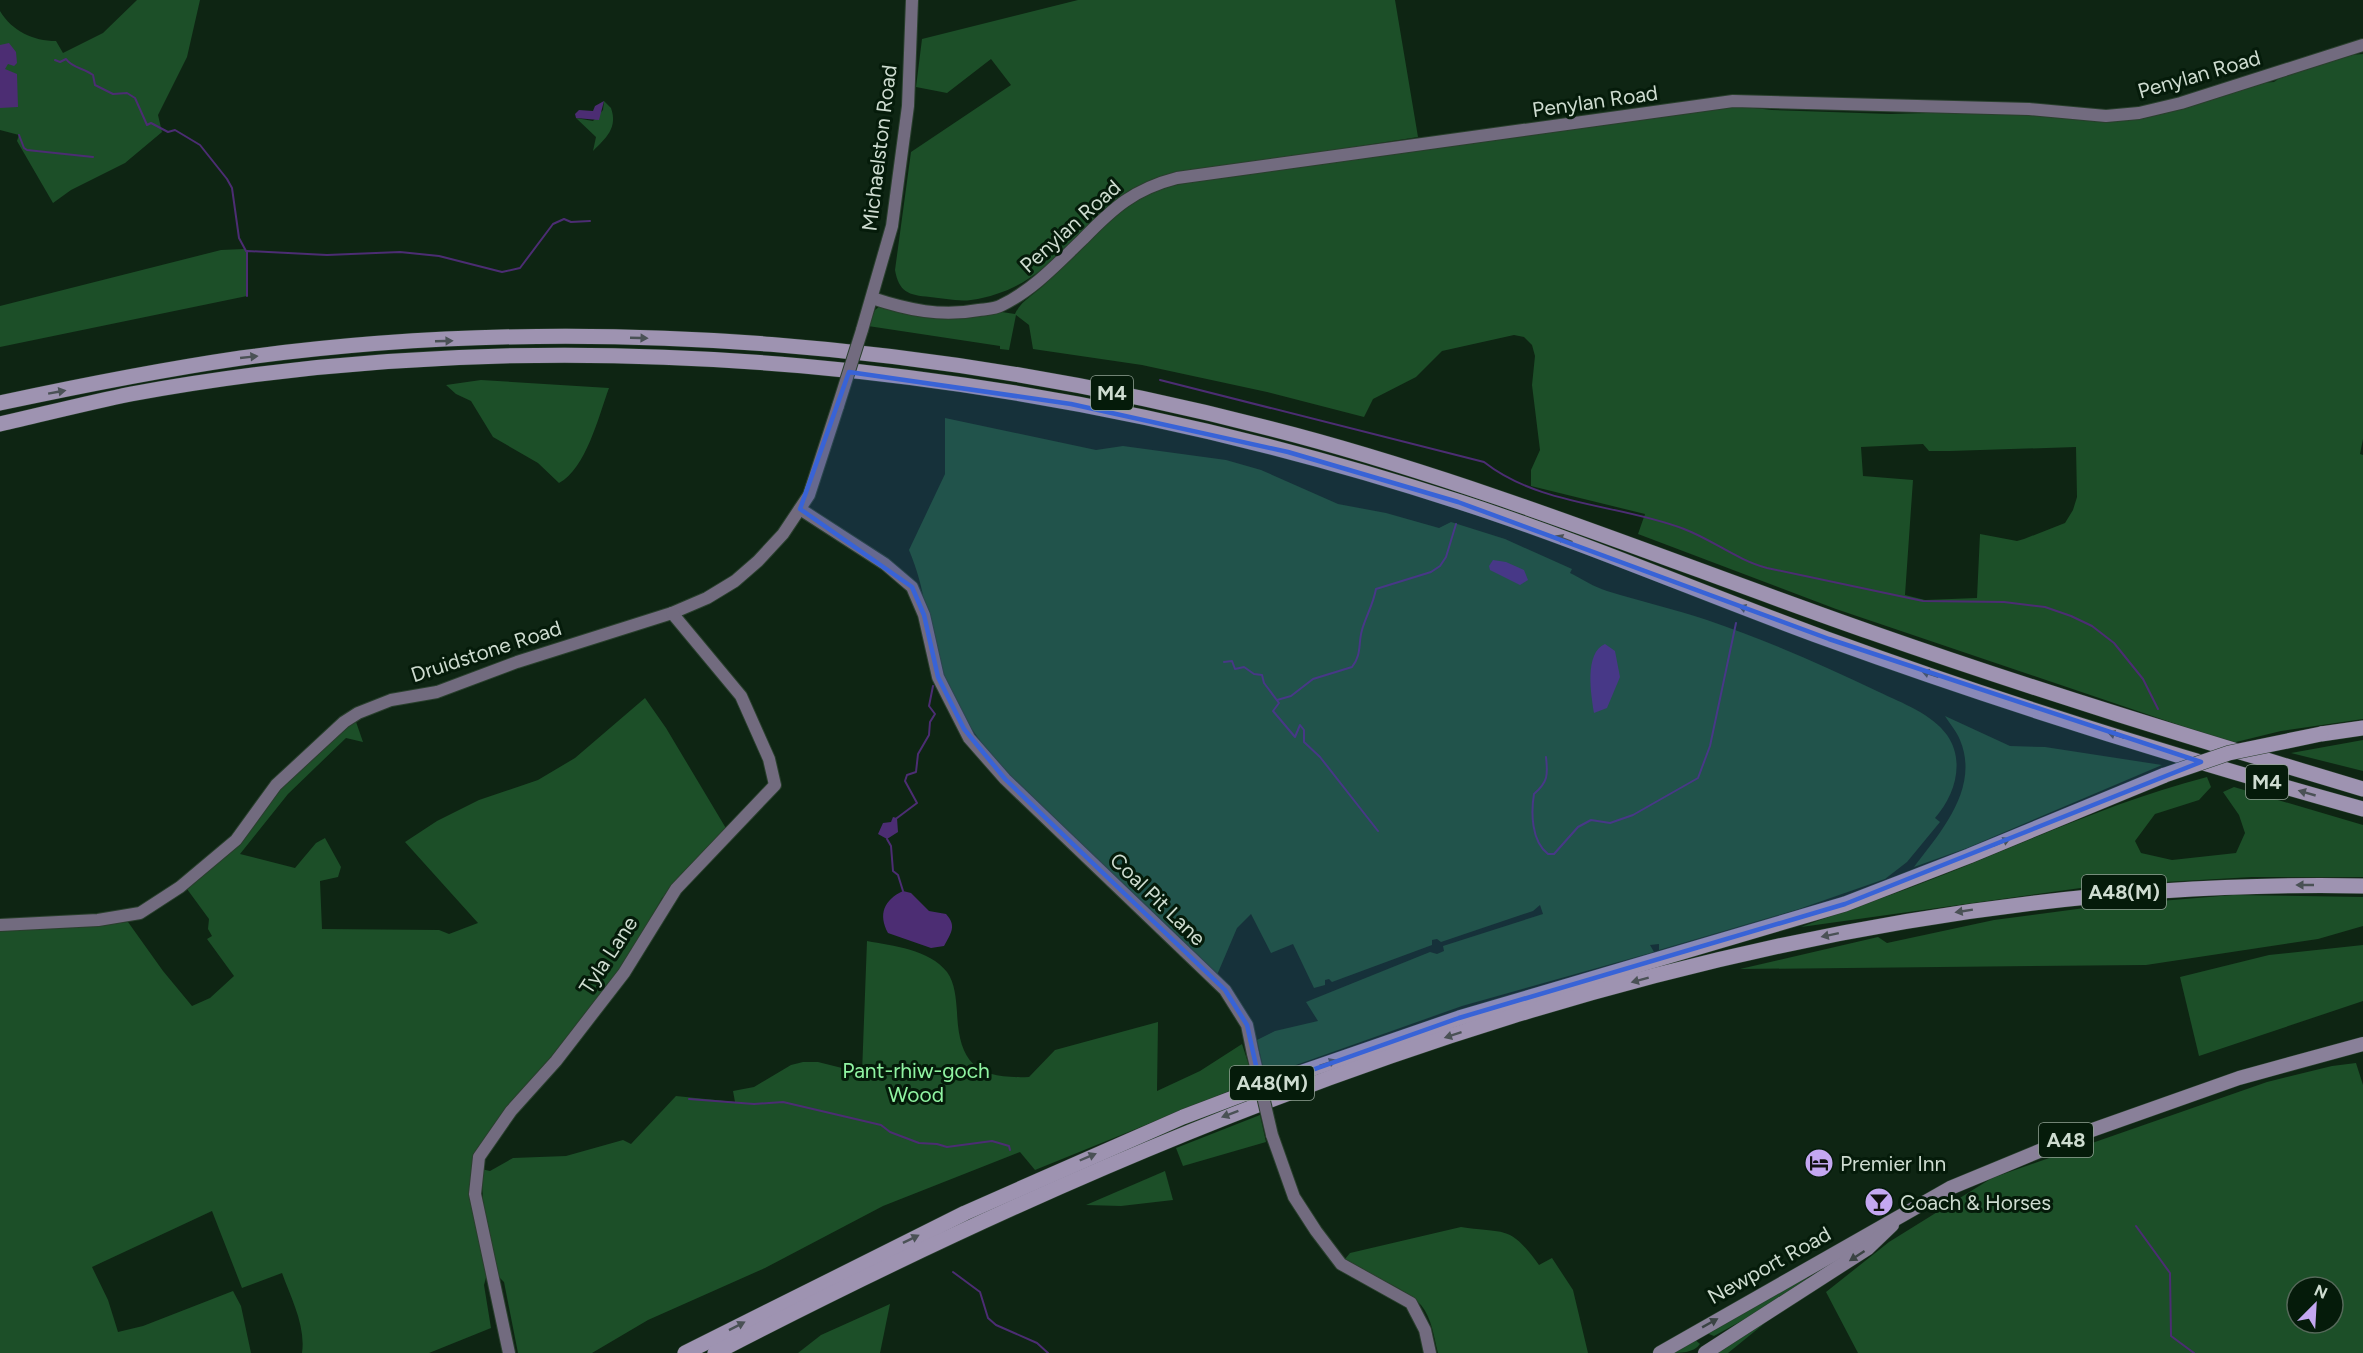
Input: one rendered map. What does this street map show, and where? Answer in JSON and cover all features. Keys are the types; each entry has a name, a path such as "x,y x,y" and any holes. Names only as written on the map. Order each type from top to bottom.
{"highway":[{"name":"M4","path":"0,403 237,359 390,343 515,338 633,338 738,342 896,357 1013,374 1120,394 1231,419 1426,472 1557,516 1874,633 2234,750 2363,789"},
{"name":"M4","path":"0,424 129,395 250,376 369,364 528,356 713,360 890,376 1002,392 1138,418 1288,452 1458,501 1951,682 2232,772 2363,809"},
{"name":"A48(M)","path":"685,1353 965,1213 1183,1117 1291,1076 1459,1018 1845,904 1959,860 2164,775 2229,753 2321,734 2363,728"},
{"name":"A48(M)","path":"715,1353 965,1229 1156,1144 1344,1072 1567,1001 1803,940 1981,908 2103,894 2178,889 2363,886"}],"main road":[{"name":"Newport Road","path":"1660,1353 1874,1230 1970,1179 2078,1135 2239,1078 2363,1044"},
{"name":"Newport Road","path":"1705,1353 1868,1248 1900,1217"}],"street":[{"name":"Michaelston Road","path":"872,298 892,226 908,106 912,0"},
{"name":"Penylan Road","path":"872,298 910,311 958,314 1000,307 1030,288 1054,267 1107,213 1141,189 1177,178 1733,101 2019,108 2106,116 2139,113 2181,104 2363,45"},
{"name":"Druidstone Road","path":"0,926 98,920 140,913 180,887 236,840 276,785 344,722 358,712 391,700 437,692 517,662 672,613 707,598 735,581 758,561 800,509 819,467 872,298"},
{"name":"Coal Pit Lane","path":"800,509 885,564 912,587 924,615 938,677 969,738 1005,779 1225,990 1247,1024 1272,1135 1294,1197 1341,1264 1411,1303 1425,1330 1430,1353"},
{"name":"Tyla Lane","path":"509,1353 475,1194 479,1157 511,1111 556,1061 624,973 676,889 775,785 769,759 741,696 672,613"}],"highlighted area":[{"path":"849,372 1071,404 1288,452 1458,502 1829,639 2201,762 1845,904 1459,1018 1261,1088 1247,1025 1225,990 1005,779 964,729 938,677 924,615 912,587 800,509"}],"green space":[{"path":"137,0 200,0 187,57 158,115 162,132 125,163 71,190 53,203 17,141 19,135 0,130 0,11 24,34 47,41 56,41 63,53 103,33"},
{"path":"1078,0 1395,0 1418,137 1160,177 1130,190 1109,205 1058,255 1021,283 998,293 971,300 922,296 906,291 899,283 895,270 911,152 1011,85 991,59 947,93 916,87 922,39"},
{"path":"2363,54 2363,439 2360,454 2363,455 2363,719 2281,731 2232,743 1836,609 1638,534 1645,514 1531,486 1531,470 1540,450 1532,385 1535,356 1532,345 1524,337 1514,335 1442,351 1416,377 1373,399 1364,417 1267,392 1142,365 1033,349 1029,325 1016,315 1009,350 1000,349 1000,346 868,326 875,310 880,306 963,318 1002,312 1015,314 1021,305 1047,282 1094,231 1125,204 1143,194 1204,180 1736,106 1772,110 1890,114 1998,111 2083,120 2128,120 2152,116 2196,103 2248,84 2274,82 2285,74 2338,56","holes":["1923,444 1929,451 2076,447 2077,497 2073,510 2065,523 2017,541 1980,534 1977,598 1925,600 1905,595 1913,480 1863,476 1861,447"]},
{"path":"604,101 611,108 612,127 593,151 596,137 576,118 593,121 603,110"},
{"path":"244,249 247,251 247,296 0,347 0,306 221,250"},
{"path":"481,380 609,388 584,454 568,476 559,483 538,463 493,437 471,401 456,394 446,385"},
{"path":"945,418 1096,450 1123,446 1226,460 1261,470 1338,504 1386,513 1439,528 1451,522 1505,539 1572,569 1570,573 1602,589 1707,620 1773,644 1907,705 1925,715 1941,728 1953,745 1957,768 1948,800 1935,818 1940,822 1907,862 1885,879 1799,909 1659,950 1659,944 1650,945 1654,952 1462,1006 1265,1076 1257,1040 1275,1031 1318,1021 1306,1002 1430,952 1437,954 1444,951 1443,946 1543,914 1540,905 1533,911 1441,942 1437,939 1432,940 1432,945 1332,982 1329,979 1325,980 1325,985 1314,988 1293,944 1271,953 1251,914 1237,928 1217,975 1005,772 975,733 950,692 938,661 919,579 909,550 945,474"},
{"path":"645,698 666,728 727,830 662,898 625,964 479,1147 474,1158 487,1274 484,1285 491,1328 429,1353 302,1353 300,1322 282,1273 242,1288 212,1211 92,1267 108,1300 118,1332 143,1326 233,1291 241,1306 251,1353 0,1353 0,929 128,922 163,971 192,1006 210,998 234,976 207,939 212,936 208,929 209,919 187,889 279,788 355,719 363,742 346,738 288,794 240,854 295,868 316,843 325,838 341,867 338,877 320,881 322,929 439,930 449,934 478,923 405,842 437,821 479,800 538,780 575,758"},
{"path":"1945,716 2010,746 2045,747 2162,765 1967,848 1914,867 1955,808 1965,775 1965,758 1960,740"},
{"path":"2363,740 2363,771 2291,753"},
{"path":"2207,777 2211,787 2199,800 2155,814 2135,841 2141,853 2172,860 2236,853 2245,833 2239,815 2223,792 2234,787 2363,825 2363,877 2252,877 2095,886 1801,927 1923,883 2114,806"},
{"path":"2233,895 2363,897 2363,926 2318,939 2146,965 1740,969 1878,937 1887,943 1994,920 2100,906"},
{"name":"Pant-rhiw-goch Wood","path":"867,941 921,953 931,958 947,972 955,991 962,1044 974,1065 984,1071 1011,1077 1029,1077 1055,1050 1158,1022 1157,1091 1200,1071 1242,1044 1254,1081 1035,1170 1020,1152 883,1206 765,1268 648,1320 592,1353 518,1353 504,1282 497,1275 484,1214 481,1169 490,1171 513,1158 566,1156 623,1140 631,1144 676,1096 735,1102 733,1091 754,1087 791,1065 818,1062 862,1073"},
{"path":"2363,945 2363,1001 2199,1056 2180,977 2269,955"},
{"path":"2356,1063 2363,1085 2363,1353 1858,1353 1826,1292 1889,1242 1992,1178 2267,1082 2332,1066"},
{"path":"1260,1115 1266,1142 1183,1166 1176,1148"},
{"path":"1165,1171 1173,1200 1121,1206 1086,1205"},
{"path":"1461,1227 1506,1233 1520,1243 1539,1265 1552,1258 1573,1290 1588,1353 1438,1353 1430,1322 1421,1305 1404,1291 1345,1259 1350,1253"},
{"path":"1806,1278 1811,1279 1807,1285 1714,1336 1706,1333 1707,1329"},
{"path":"890,1304 880,1353 798,1353 821,1335"},
{"path":"1765,1323 1728,1353 1715,1353 1762,1324"},
{"path":"1693,1338 1700,1344 1694,1349 1682,1353 1668,1353"}],"shaded area":[{"path":"9,43 16,52 17,63 14,66 8,64 5,69 17,74 18,107 0,108 0,45"},
{"path":"604,101 599,120 576,118 575,114 579,110 593,111 595,106"},
{"path":"1493,560 1506,562 1524,570 1528,580 1520,585 1490,570 1489,566"},
{"path":"1605,644 1615,651 1620,677 1607,708 1594,713 1591,685 1592,665 1598,649"},
{"path":"893,817 897,818 898,832 887,839 878,834 883,823 891,822"},
{"path":"903,891 911,893 929,911 946,914 949,918 952,930 944,946 931,948 888,933 883,920 885,908 891,899"}],"waterway":[{"path":"55,60 60,62 66,59 90,73 93,75 95,85 113,94 127,93 135,98 147,125 151,123 168,132 175,130 200,145 232,188 239,238 246,251"},
{"path":"19,135 27,150 93,157"},
{"path":"247,296 247,251 327,255 400,252 439,256 502,272 520,268 553,224 564,219 571,222 590,221"},
{"path":"1160,380 1484,462 1530,488 1684,529 1745,560 1767,568 1923,601 2004,602 2045,607 2092,626 2114,643 2143,679 2158,709"},
{"path":"1277,700 1291,696 1313,679 1352,667 1359,653 1362,630 1376,589 1431,572 1440,566 1446,557 1456,524"},
{"path":"1546,757 1546,778 1534,794 1533,817 1538,842 1548,854 1554,854 1578,827 1591,820 1610,823 1633,815 1698,778 1710,746 1736,623"},
{"path":"1224,662 1232,661 1235,669 1244,667 1254,674 1262,675 1264,683 1279,703 1273,711 1295,737 1300,725 1304,730 1304,742 1320,757 1378,831"},
{"path":"897,818 917,803 905,781 907,775 916,772 918,754 929,735 930,722 935,714 929,706 933,686"},
{"path":"887,839 891,846 893,871 898,875 903,891"},
{"path":"689,1099 754,1104 783,1102 881,1125 890,1132 919,1143 947,1147 992,1141 1009,1146 1010,1150"},
{"path":"2136,1226 2170,1273 2171,1336 2194,1353"},
{"path":"953,1272 980,1292 988,1318 996,1325 1037,1343 1048,1353"}],"place":[{"name":"Premier Inn","path":"1819,1163"},
{"name":"Coach & Horses","path":"1879,1202"}]}
